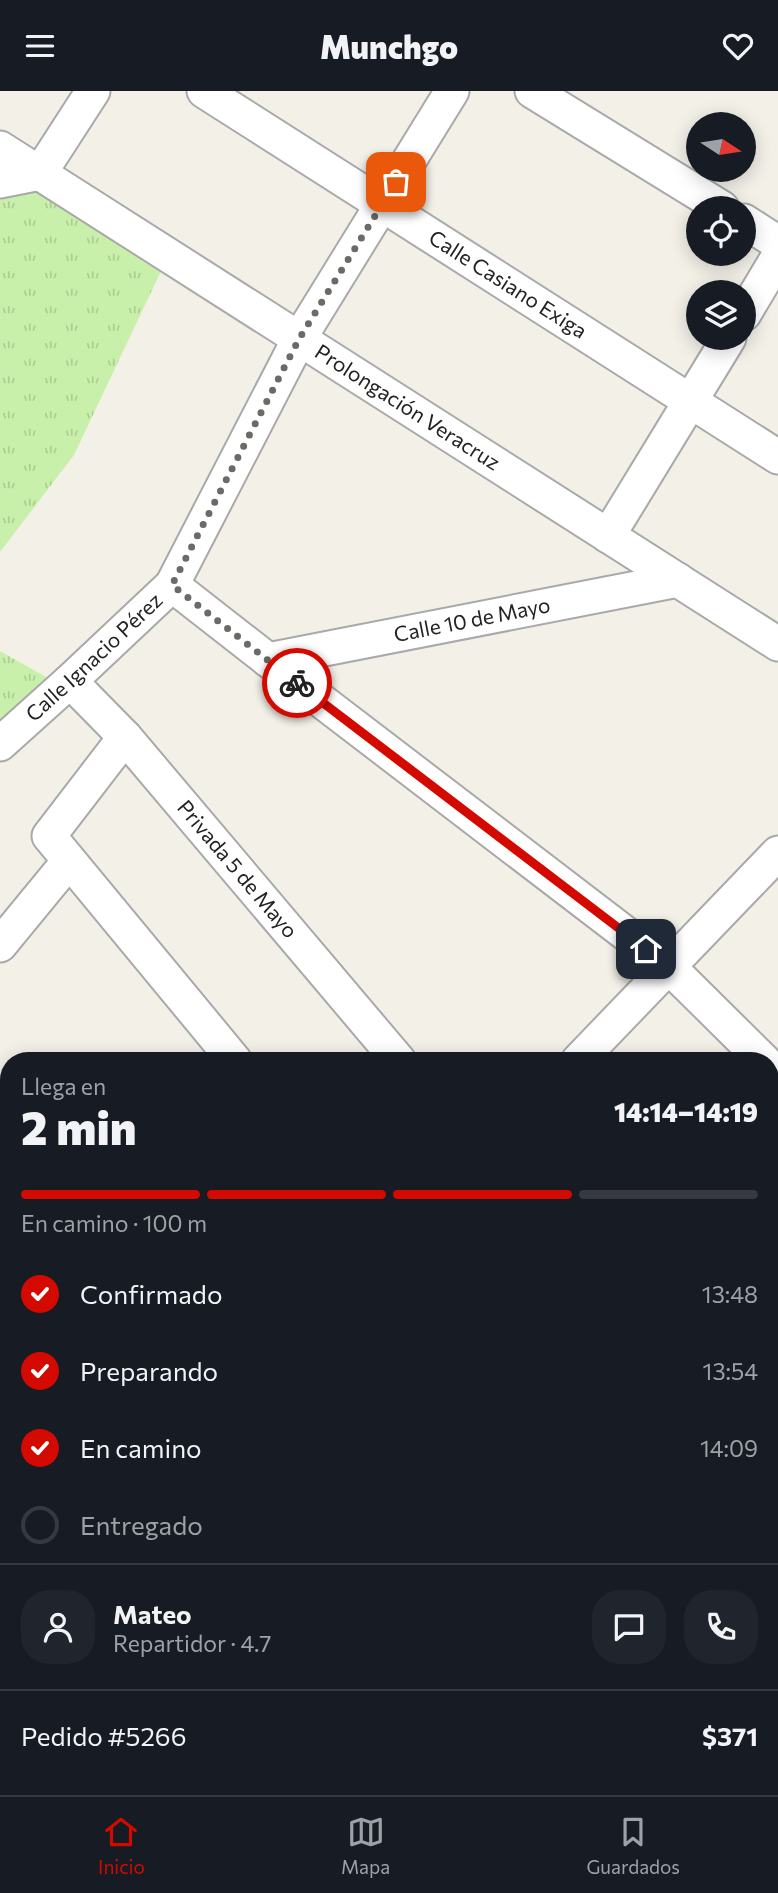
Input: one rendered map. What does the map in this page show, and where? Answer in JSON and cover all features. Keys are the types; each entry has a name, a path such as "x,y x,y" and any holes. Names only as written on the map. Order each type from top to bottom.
{"street":[{"path":"0,181 40,173 93,91"},
{"name":"Calle Casiano Exiga","path":"204,91 778,457"},
{"name":"Calle Ignacio Pérez","path":"0,744 172,585 299,339 452,91"},
{"path":"533,91 703,196"},
{"name":"Prolongación Veracruz","path":"0,148 778,644"},
{"path":"756,229 778,243"},
{"path":"756,294 778,257"},
{"path":"608,536 722,350"},
{"name":"Calle 10 de Mayo","path":"268,660 678,580"},
{"path":"172,585 668,966 755,1052"},
{"name":"Privada 5 de Mayo","path":"70,681 125,737 391,1052"},
{"path":"0,945 125,737"},
{"path":"59,849 228,1052"},
{"path":"587,1052 778,853"}],"green space":[{"path":"39,183 163,267 74,455 0,552 0,195"},
{"path":"0,651 55,682 0,734"}],"way so far":[{"path":"297,683 172,585 299,339 396,182"}],"route":[{"path":"297,683 646,949"}]}
